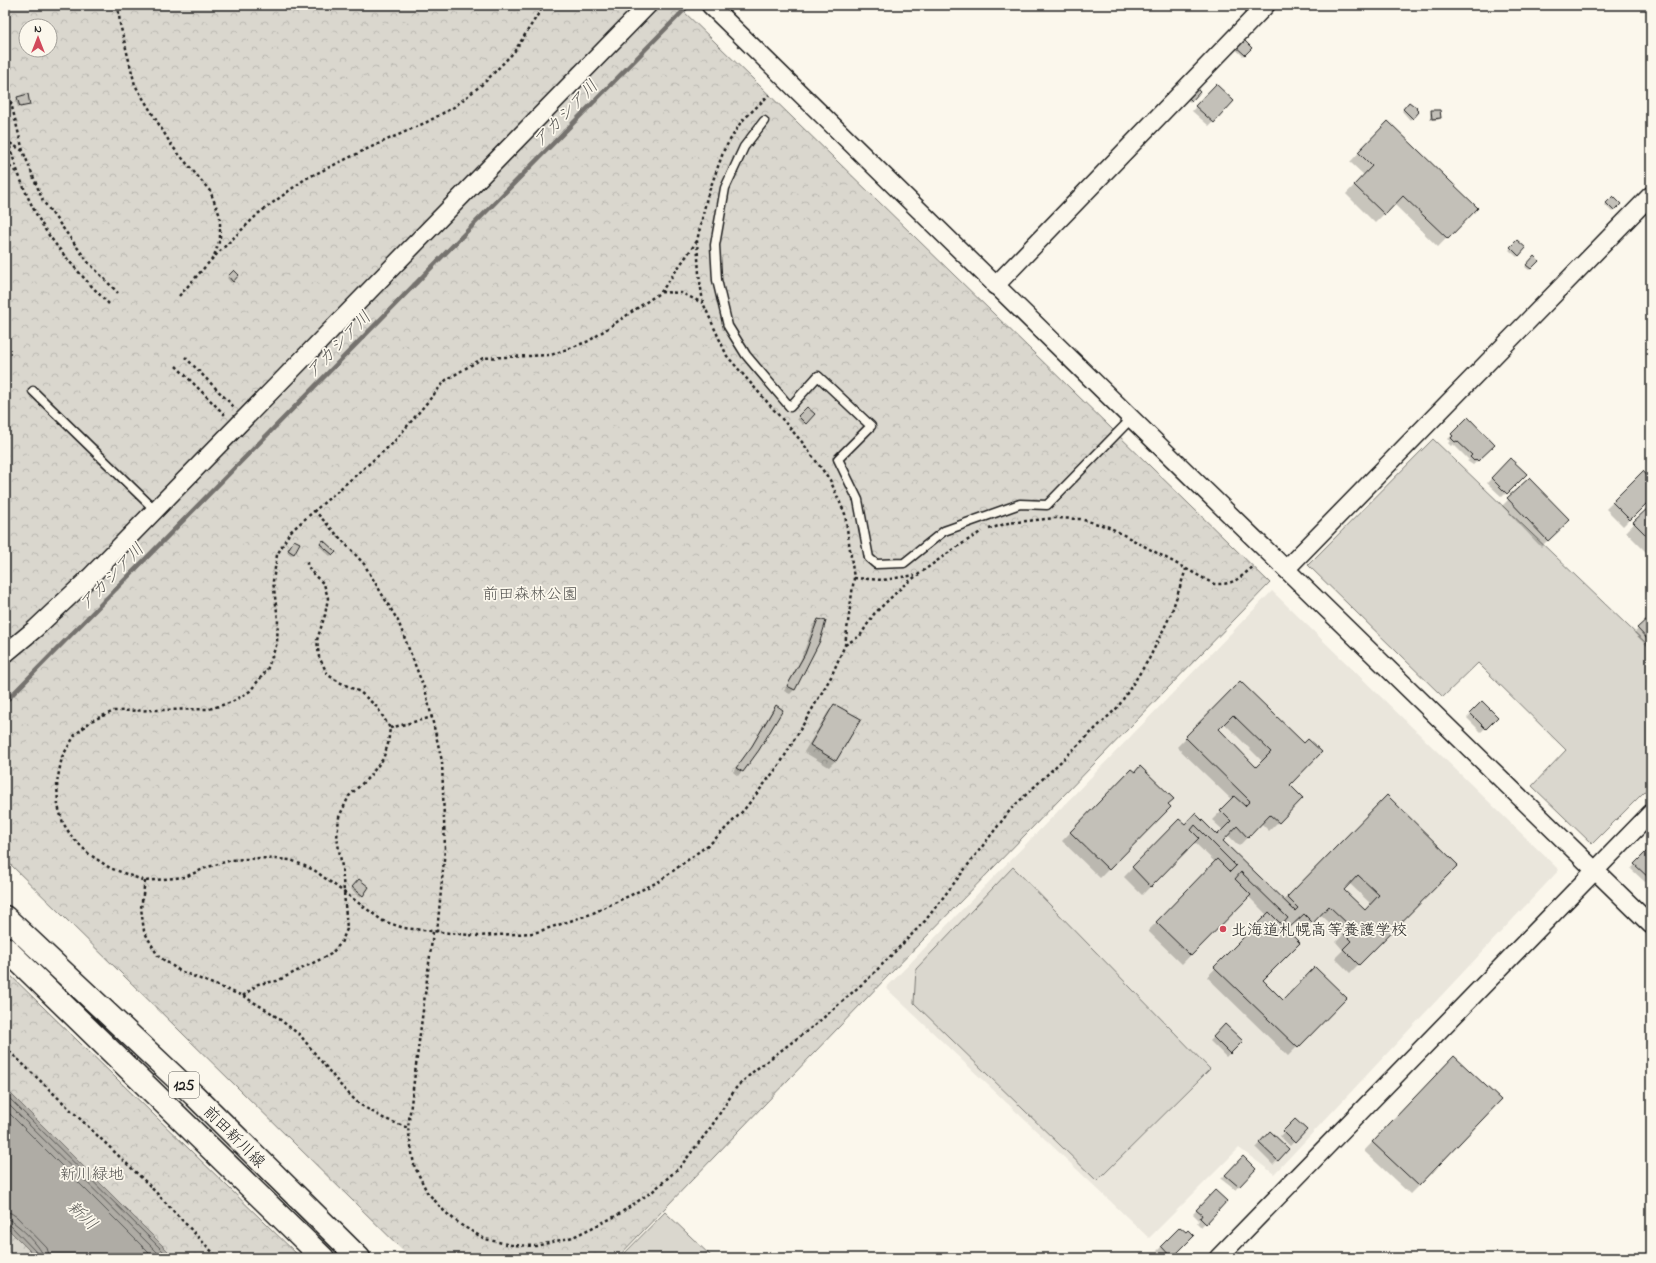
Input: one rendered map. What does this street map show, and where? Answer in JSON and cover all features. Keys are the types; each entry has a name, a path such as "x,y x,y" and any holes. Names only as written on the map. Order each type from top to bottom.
{"main road":[{"name":"前田新川線","path":"5,916 194,1095 359,1258"},
{"name":"前田新川線","path":"5,948 323,1258"}],"street":[{"path":"5,654 35,629 81,586 648,5"},
{"path":"710,5 994,286 1132,418 1651,926"},
{"path":"994,286 1266,5"},
{"path":"1286,569 1651,195"},
{"path":"1218,1258 1651,813"}],"lane":[{"path":"764,121 744,147 725,188 715,245 718,287 728,326 746,355 790,407 818,376 870,426 838,459 858,500 869,558 876,564 904,563 944,531 1020,504 1047,504 1132,418"},
{"path":"33,391 156,510"}],"path":[{"path":"118,5 120,24 135,85 172,146 210,191 220,216 220,239 213,258"},
{"path":"179,296 213,258 259,213 305,180 427,122 454,107 484,82 514,52 544,5"},
{"path":"5,60 6,83 23,151 44,201 88,262 118,293"},
{"path":"697,241 661,292 589,341 551,355 482,358 446,380 393,443 290,532 277,555 273,581 278,620 278,643 267,670 250,691 232,702 209,709 114,711 91,721 75,736 62,757 57,782 58,806 63,823 72,837 89,854 110,868 145,881 185,877 208,867 232,860 260,858 290,860 314,870 383,921 404,928 478,936 534,933 591,914 658,882 712,842 748,805 780,764 832,677 844,645 854,578 845,514 830,480 802,442 727,356 703,302 699,274 697,241 707,197 724,150 741,122 769,95"},
{"path":"5,129 19,175 31,202 48,233 84,279 109,304"},
{"path":"5,140 23,151"},
{"path":"5,162 19,175"},
{"path":"661,292 681,293 703,302"},
{"path":"185,357 229,402 241,422"},
{"path":"176,366 241,422"},
{"path":"314,510 364,564 398,621 426,693 433,717 442,761 445,850 437,932"},
{"path":"844,645 860,636 874,614 904,584 981,532 1008,523 1055,518 1080,519 1109,527 1214,584 1226,584 1236,580 1254,566"},
{"path":"243,996 258,984 278,980 330,954 341,943 348,929 342,867 337,838 339,817 350,796 369,777 383,759 388,744 390,728 378,707 360,692 328,675 319,658 317,640 325,616 328,598 324,584 314,575 307,565 307,560"},
{"path":"433,932 408,1128 414,1165 427,1192 445,1212 461,1225 485,1239 511,1245 536,1246 573,1237 616,1216 653,1191 680,1167 711,1127 736,1088 755,1070 815,1025 869,978 925,921 1011,810 1118,707 1150,659 1171,614 1186,569"},
{"path":"854,578 883,580 917,575"},
{"path":"390,728 433,717"},
{"path":"145,881 141,908 144,931 158,956 180,971 243,996 270,1012 300,1035 342,1088 359,1104 383,1118 408,1128"},
{"path":"5,1047 147,1183 218,1258"}],"shaded area":[{"name":"北海道札幌高等養護学校","path":"1272,591 1559,870 1274,1174 1239,1148 1149,1238 886,988"}],"green space":[{"name":"前田森林公園","path":"5,5 677,5 1270,583 887,977 617,1258 411,1258 5,859"},
{"path":"1433,439 1651,648 1651,785 1592,844 1532,786 1566,750 1478,663 1443,697 1308,565"},
{"path":"1013,867 1210,1069 1097,1181 914,1003 916,969"},
{"name":"新川緑地","path":"5,970 301,1258 5,1258"},
{"path":"665,1212 713,1258 620,1258"}],"water":[{"name":"新川","path":"5,1088 175,1258 37,1258 5,1226"}],"building":[{"path":"1241,37 1252,48 1245,55 1234,45"},
{"path":"1216,84 1234,101 1214,123 1195,106"},
{"path":"1194,86 1200,92 1192,101 1186,95"},
{"path":"28,94 30,105 20,107 17,97"},
{"path":"1409,102 1417,108 1416,109 1419,112 1413,119 1403,109"},
{"path":"1431,110 1440,110 1441,118 1432,119"},
{"path":"1388,121 1478,208 1448,239 1403,196 1385,215 1354,185 1372,166 1358,152"},
{"path":"1613,196 1621,204 1614,211 1606,203"},
{"path":"1517,240 1526,248 1519,256 1510,247"},
{"path":"1534,256 1539,261 1531,269 1526,265"},
{"path":"234,270 239,275 233,282 228,276"},
{"path":"807,407 815,414 806,424 798,416"},
{"path":"1468,417 1495,445 1478,461 1476,459 1474,461 1470,457 1472,455 1457,441 1455,442 1451,438 1453,436 1451,434"},
{"path":"1510,458 1527,474 1507,494 1491,478"},
{"path":"1643,471 1651,480 1651,499 1630,520 1612,502"},
{"path":"1529,478 1570,520 1548,541 1507,498"},
{"path":"1651,505 1651,540 1633,522"},
{"path":"294,540 300,543 294,554 288,550"},
{"path":"323,540 336,552 333,555 320,544"},
{"path":"1650,616 1651,617 1651,643 1637,628"},
{"path":"818,619 826,621 820,641 795,690 787,686 805,654"},
{"path":"1240,681 1304,743 1308,739 1322,752 1290,785 1303,798 1279,823 1270,815 1248,838 1237,826 1223,841 1295,911 1298,908 1287,897 1387,795 1458,865 1359,965 1343,949 1351,941 1343,933 1350,926 1329,906 1313,923 1304,914 1287,930 1300,943 1263,980 1283,1000 1315,967 1347,998 1298,1048 1214,967 1269,912 1282,925 1288,918 1241,872 1235,879 1251,895 1191,956 1156,922 1217,859 1230,872 1236,866 1195,825 1191,830 1199,838 1151,887 1132,867 1179,819 1185,824 1195,813 1217,835 1231,821 1220,810 1234,796 1245,806 1250,801 1185,737","holes":["1233,715 1271,752 1256,767 1219,729","1358,875 1379,895 1365,910 1344,890"]},
{"path":"1482,701 1498,717 1486,729 1470,713"},
{"path":"834,704 861,719 836,761 810,745"},
{"path":"776,705 783,710 759,750 743,772 736,768 752,746"},
{"path":"1140,766 1174,799 1168,804 1171,807 1109,870 1070,832 1131,769 1135,772"},
{"path":"1651,847 1651,878 1650,879 1634,864"},
{"path":"359,879 369,887 363,896 352,887"},
{"path":"1225,1024 1243,1041 1230,1054 1213,1037"},
{"path":"1454,1056 1501,1100 1419,1186 1372,1142"},
{"path":"1295,1119 1307,1130 1295,1143 1283,1131"},
{"path":"1270,1131 1289,1149 1278,1161 1259,1143"},
{"path":"1243,1156 1256,1169 1239,1187 1225,1175"},
{"path":"1215,1190 1227,1201 1206,1224 1200,1218 1202,1215 1196,1210"},
{"path":"1180,1227 1186,1232 1188,1230 1194,1236 1172,1258 1161,1246"}],"waterway":[{"name":"アカシア川","path":"5,702 689,5"}],"place":[{"name":"北海道札幌高等養護学校","path":"1223,929"}]}
